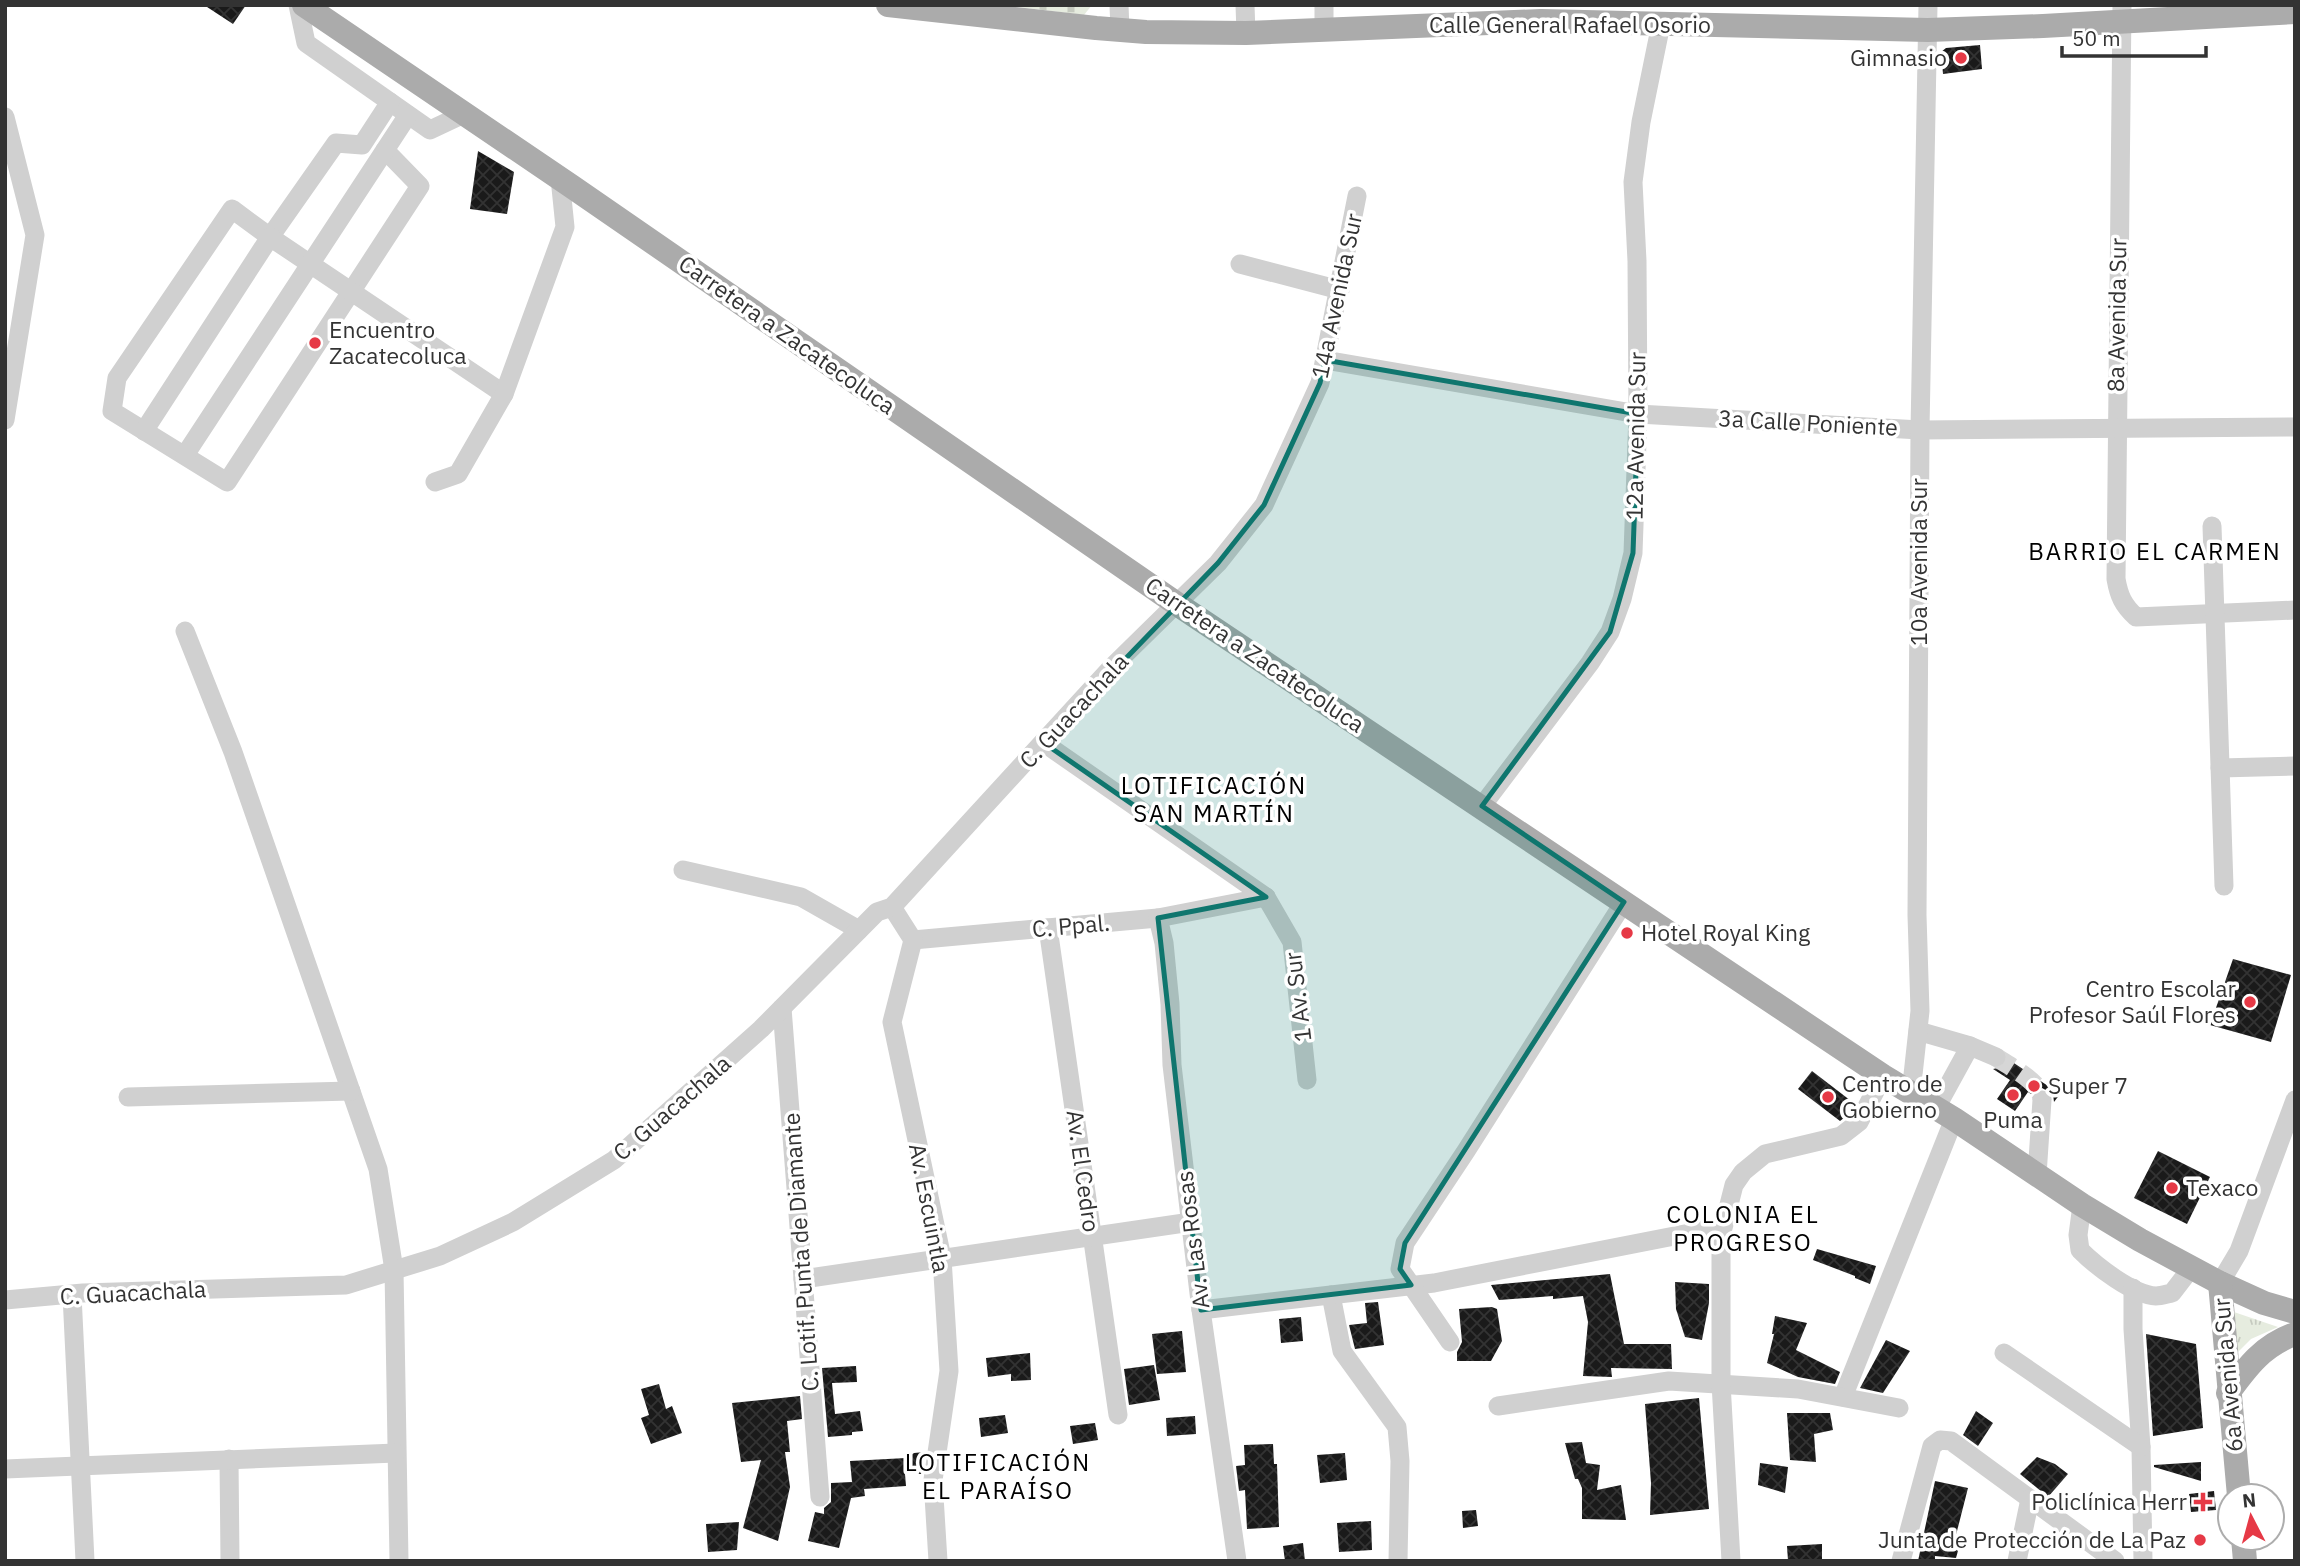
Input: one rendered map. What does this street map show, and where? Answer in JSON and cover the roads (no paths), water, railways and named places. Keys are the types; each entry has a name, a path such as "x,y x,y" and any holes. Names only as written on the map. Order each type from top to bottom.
{"main road":[{"name":"Carretera a Zacatecoluca","path":"304,5 560,178 1177,604 1883,1076 2140,1240 2220,1283 2264,1303 2295,1312"},
{"name":"Calle General Rafael Osorio","path":"888,5 1120,17 1246,33 1324,17 1545,13 1661,24 2122,13 2295,12"},
{"name":"6a Avenida Sur","path":"2220,1283 2238,1482"},
{"path":"2228,1392 2251,1361 2276,1342 2295,1334"}],"street":[{"path":"298,5 306,43 430,130 464,114"},
{"path":"1245,5 1246,33"},
{"name":"8a Avenida Sur","path":"2122,13 2116,579 2119,596 2125,607 2136,617 2215,613"},
{"name":"10a Avenida Sur","path":"1911,1093 1920,1012 1917,915 1920,430 1928,18"},
{"name":"12a Avenida Sur","path":"1482,806 1590,663 1610,632 1622,599 1633,553 1638,414 1637,261 1633,182 1641,122 1661,24"},
{"path":"144,431 270,237 336,143 362,145 390,102"},
{"path":"185,455 408,115"},
{"path":"5,117 35,235 5,420"},
{"path":"385,150 420,186 351,292 227,482 112,411 117,379 232,209 270,237 351,292 504,394"},
{"path":"435,482 458,474 504,394 565,227 560,178"},
{"name":"14a Avenida Sur","path":"1177,604 1217,563 1264,505 1320,383 1357,196"},
{"path":"1240,264 1340,290"},
{"name":"3a Calle Poniente","path":"1325,360 1638,414 1920,430 2295,427"},
{"path":"2212,526 2224,886"},
{"name":"C. Guacachala","path":"5,1300 346,1285 440,1256 513,1222 614,1160 761,1029 877,912 892,907 1111,668 1177,604"},
{"path":"2215,613 2295,610"},
{"path":"185,631 233,752 378,1169 394,1270 399,1561"},
{"name":"1 Av. Sur","path":"1044,743 1266,897 1292,942 1307,1080"},
{"path":"2220,768 2295,766"},
{"path":"682,870 801,897 859,930"},
{"name":"C. Ppal.","path":"913,940 1158,919 1266,897"},
{"path":"1450,1342 1400,1269 1405,1243 1624,902"},
{"path":"892,907 913,940"},
{"name":"Av. Las Rosas","path":"1158,919 1164,943 1172,1065 1201,1310 1237,1561"},
{"name":"Av. El Cedro","path":"1048,928 1118,1415"},
{"name":"Av. Escuintla","path":"913,940 892,1022 942,1258 949,1371 933,1480 938,1561"},
{"name":"C. Lotif. Punta de Diamante","path":"782,1008 820,1497"},
{"path":"1918,1031 1970,1046 1996,1058"},
{"path":"1843,1397 1970,1046"},
{"path":"1731,1561 1721,1383 1721,1236 1734,1185 1743,1172 1765,1154 1841,1136 1859,1122 1883,1076"},
{"path":"128,1097 351,1091"},
{"path":"2037,1175 2042,1100"},
{"name":"6a Avenida Sur","path":"2220,1283 2239,1251 2294,1106"},
{"path":"2082,1205 2078,1235 2080,1251 2092,1262 2133,1288 2155,1296 2172,1293 2192,1267"},
{"path":"803,1279 1191,1222"},
{"path":"1201,1310 1411,1285 1704,1230 1721,1236"},
{"path":"2133,1288 2141,1447 2143,1561"},
{"path":"72,1295 85,1561"},
{"path":"1331,1295 1342,1351 1397,1427 1400,1461 1398,1561"},
{"path":"2004,1353 2141,1447"},
{"path":"1498,1406 1669,1381 1798,1389 1899,1408"},
{"path":"1901,1561 1932,1446 1940,1440 1951,1441 2115,1561"},
{"path":"5,1469 396,1453"},
{"path":"229,1460 230,1561"},
{"path":"2017,1561 2030,1499"}],"tunnel":[{"path":"1996,1057 2031,1081 2041,1093 2042,1100"}],"place":[{"name":"Gimnasio","path":"1961,58"},
{"name":"Encuentro Zacatecoluca","path":"315,343"},
{"name":"Hotel Royal King","path":"1627,933"},
{"name":"Centro Escolar Profesor Saúl Flores","path":"2250,1002"},
{"name":"Super 7","path":"2034,1086"},
{"name":"Puma","path":"2013,1095"},
{"name":"Centro de Gobierno","path":"1828,1097"},
{"name":"Texaco","path":"2172,1188"},
{"name":"Policlínica Herr","path":"2203,1502"},
{"name":"Junta de Protección de La Paz","path":"2200,1540"}],"district":[{"name":"BARRIO EL CARMEN","path":"2155,552"},
{"name":"LOTIFICACIÓN SAN MARTÍN","path":"1214,800"},
{"name":"COLONIA EL PROGRESO","path":"1743,1229"},
{"name":"LOTIFICACIÓN EL PARAÍSO","path":"998,1477"}]}
